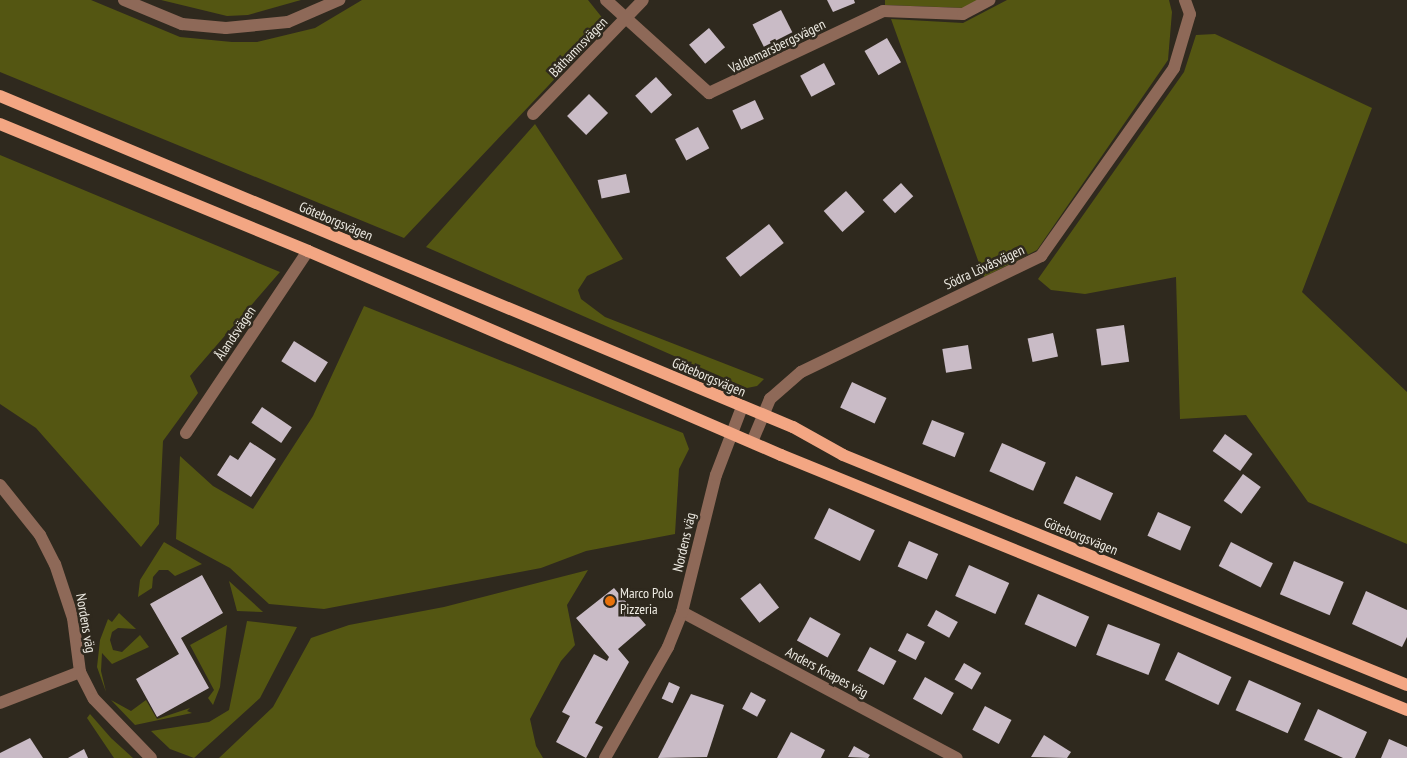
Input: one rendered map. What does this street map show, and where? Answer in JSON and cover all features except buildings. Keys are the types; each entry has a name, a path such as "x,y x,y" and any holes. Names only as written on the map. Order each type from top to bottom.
{"main road":[{"name":"Göteborgsvägen","path":"0,96 764,415 843,455 1407,685"},
{"path":"0,124 308,251 731,434 1407,710"}],"street":[{"path":"124,0 182,24 226,28 288,22 339,0"},
{"name":"Valdemarsbergsvägen","path":"606,0 709,93 883,11 963,14 989,0"},
{"name":"Båthamnsvägen","path":"533,114 643,0"},
{"name":"Södra Lövåsvägen","path":"752,442 776,392 801,372 1041,256 1174,68 1190,14 1185,0"},
{"name":"Ålandsvägen","path":"186,433 308,251"},
{"name":"Nordens väg","path":"605,758 668,646 682,612 716,475 742,407"},
{"name":"Nordens väg","path":"0,485 40,535 55,564 73,618 80,672 94,699 151,758"},
{"name":"Anders Knapes väg","path":"682,612 957,758"},
{"path":"0,703 80,672"}],"shaded area":[{"path":"0,0 91,0 180,37 232,42 257,42 315,28 362,0 588,0 604,20 601,30 404,238 0,72"},
{"path":"161,0 301,0 248,15 227,16"},
{"path":"885,0 978,0 965,8 885,5"},
{"path":"1007,0 1169,0 1172,12 1168,60 1037,250 984,277 891,19 963,23"},
{"path":"1215,34 1372,108 1302,292 1407,392 1407,544 1308,502 1246,415 1180,419 1176,277 1085,294 1051,290 1038,279 1184,72 1196,35"},
{"path":"535,124 623,259 587,276 578,290 581,299 605,317 764,379 757,386 747,388 426,247"},
{"path":"0,155 280,272 190,376 198,393 163,441 159,524 141,547 36,428 0,404"},
{"path":"364,306 683,433 689,449 679,469 675,534 586,551 541,568 324,609 269,604 230,568 176,539 180,456 213,486 253,509 313,416"},
{"path":"164,542 202,564 175,576 168,570 159,570 153,577 152,588 138,597 140,580"},
{"path":"588,570 567,605 575,645 561,661 530,719 536,746 543,758 219,758 273,707 311,638 349,625 444,607"},
{"path":"229,581 263,612 237,611"},
{"path":"119,613 136,629 118,628 112,632 110,640 113,650 122,652 140,635 149,647 112,664 102,653 101,671 106,692 97,667 100,640 108,619 112,622"},
{"path":"247,621 297,627 260,698 194,758 170,749 151,731 209,722 229,710"},
{"path":"227,625 220,687 213,705 208,698 214,690 190,645"},
{"path":"111,700 131,711 146,700 157,719 190,708 187,711 192,713 135,725"},
{"path":"90,714 111,738 133,758 114,758 87,718"}],"place":[{"name":"Marco Polo Pizzeria","path":"610,601"}]}
